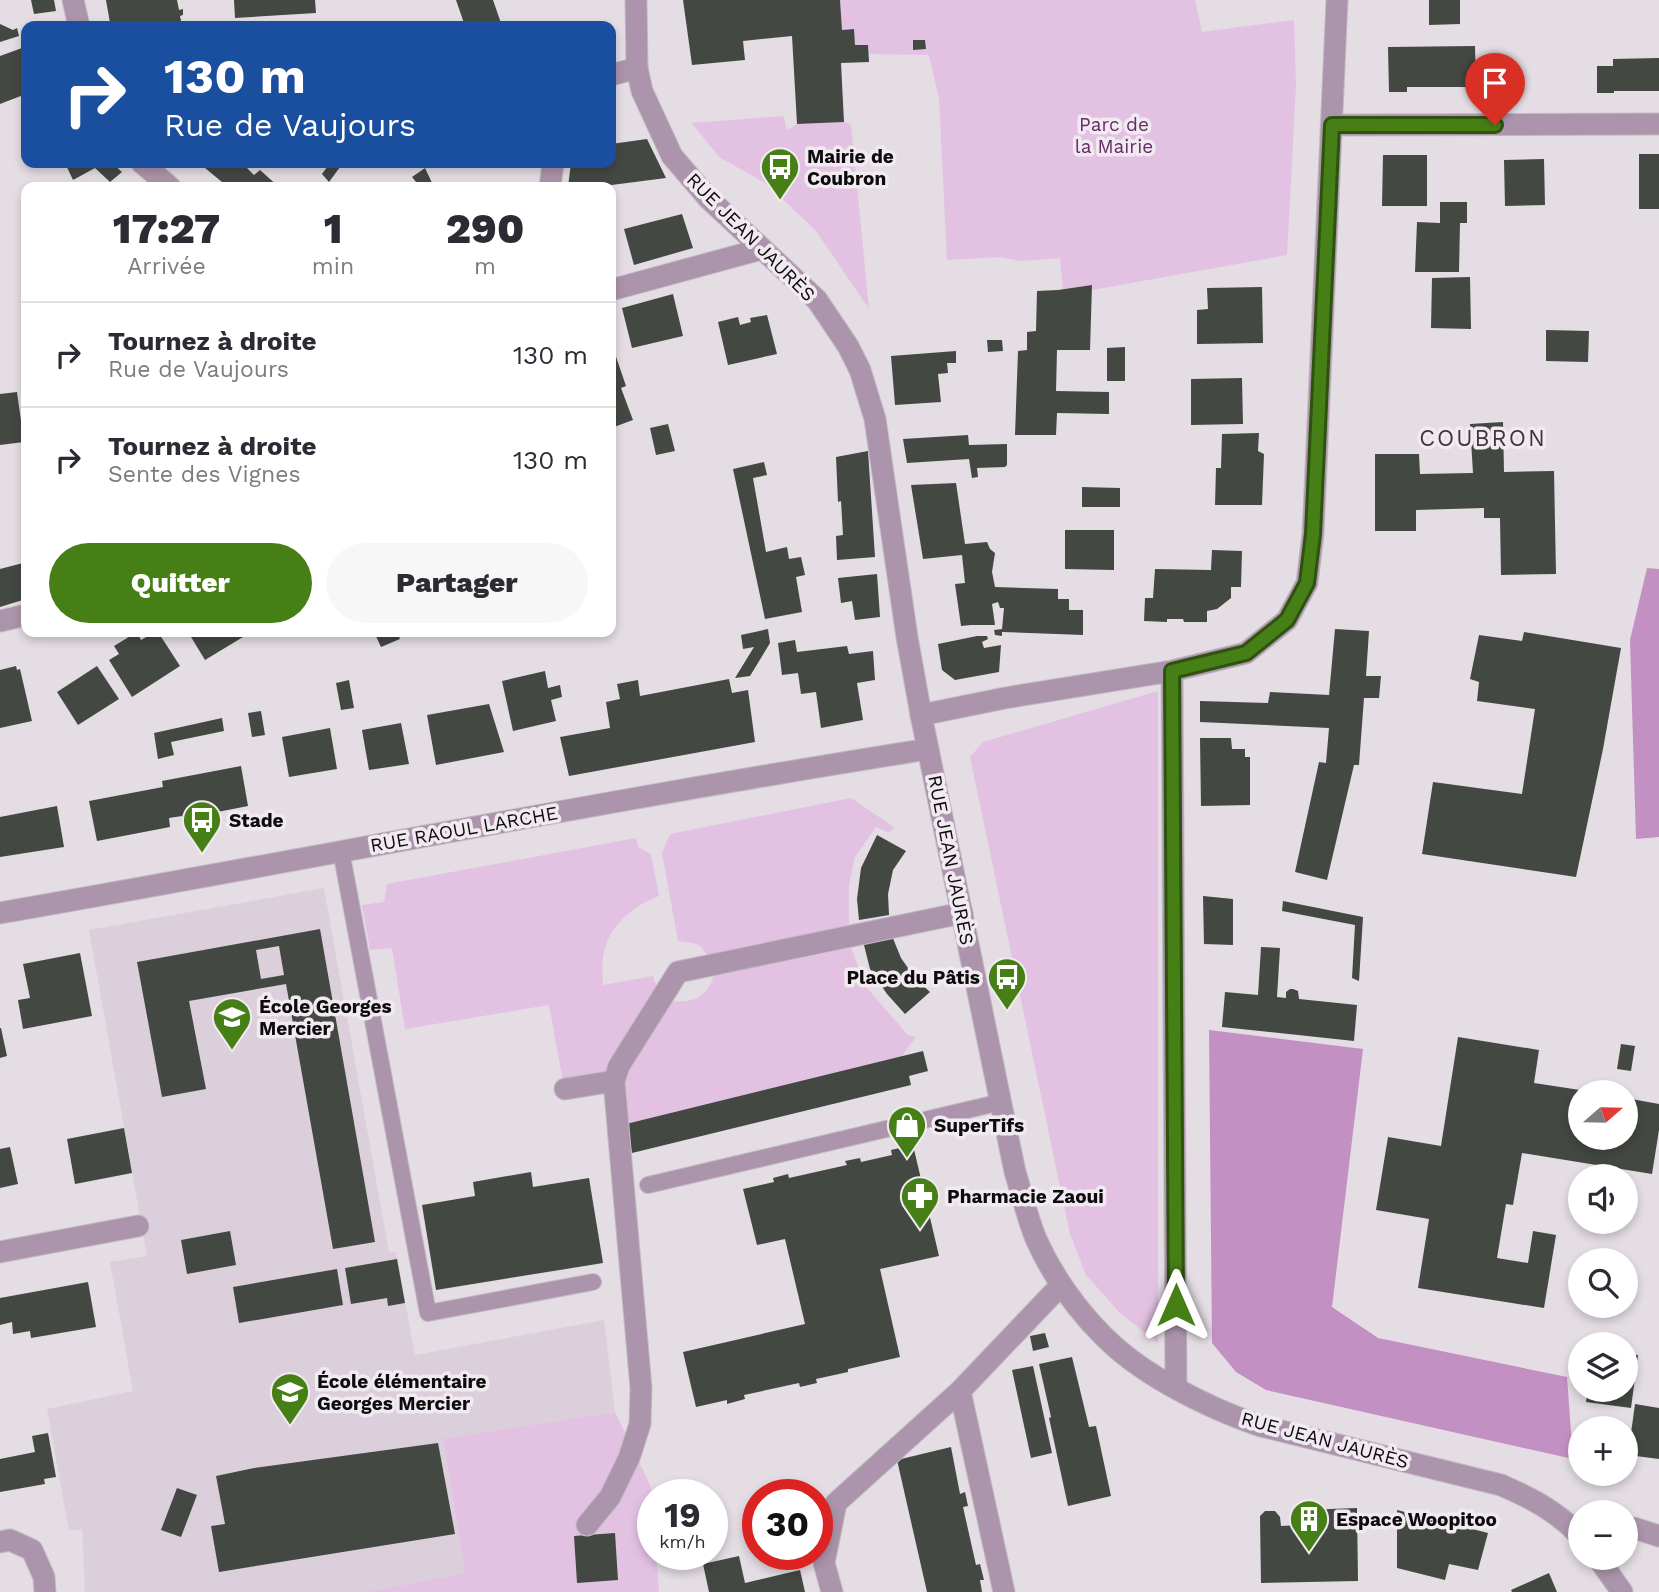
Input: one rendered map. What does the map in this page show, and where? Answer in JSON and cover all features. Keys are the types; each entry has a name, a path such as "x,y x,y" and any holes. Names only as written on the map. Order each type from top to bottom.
{"street":[{"path":"73,0 78,21"},
{"name":"RUE JEAN JAURÈS","path":"636,0 637,68 647,105 672,156 708,198 817,300 848,346 860,370 875,419 921,715 1015,1172 1036,1238 1061,1285 1093,1326 1131,1360 1176,1388 1236,1418 1501,1485 1552,1510 1568,1523"},
{"path":"921,715 1018,695 1172,671 1246,653 1287,620 1307,583 1313,534 1336,0"},
{"path":"616,74 637,68"},
{"path":"1332,125 1659,124"},
{"path":"148,168 164,182"},
{"path":"616,289 762,249"},
{"path":"0,621 21,616"},
{"path":"1172,671 1176,1388"},
{"name":"RUE RAOUL LARCHE","path":"0,913 341,850 928,749"},
{"path":"587,1525 610,1497 629,1458 640,1424 641,1388 614,1081 618,1066 678,972 962,913"},
{"path":"565,1089 614,1081"},
{"path":"0,1252 138,1226"},
{"path":"832,1592 824,1563 836,1503 960,1391 1061,1285"},
{"path":"960,1391 1004,1592"},
{"path":"1638,1529 1659,1536"},
{"path":"0,1542 10,1540 32,1550 44,1577 45,1592"},
{"path":"1606,1570 1622,1592"}],"lane":[{"path":"341,850 428,1313 593,1282"},
{"path":"648,1185 1001,1102"}],"shaded area":[{"path":"1647,568 1659,569 1659,837 1636,839 1630,640"},
{"path":"324,888 389,1252 396,1252 415,1355 604,1320 615,1412 443,1440 465,1573 365,1592 85,1592 82,1529 69,1531 47,1409 133,1391 110,1262 147,1256 89,930"},
{"path":"1209,1030 1363,1049 1332,1307 1378,1338 1567,1377 1570,1416 1568,1458 1266,1390 1236,1372 1212,1343"}],"green space":[{"name":"Parc de la Mairie","path":"840,0 1195,0 1202,32 1294,20 1296,86 1287,255 1092,290 1091,285 1063,289 1060,258 1020,261 1000,257 947,260 939,99 929,55 869,54 868,45 855,45 854,29 842,30"},
{"path":"784,116 786,129 797,124 851,124 869,309 816,231 767,184 719,157 692,123"},
{"path":"1158,691 1158,1343 1120,1313 1086,1275 1070,1234 970,757 983,742"},
{"path":"851,798 894,827 889,833 876,827 855,857 849,885 849,926 708,957 699,945 678,941 662,853 670,834"},
{"path":"636,838 638,847 651,854 659,896 632,911 617,925 607,942 603,956 603,985 653,976 658,991 608,1070 603,1074 563,1081 549,1005 405,1029 392,948 370,950 362,905 384,902 387,884"},
{"path":"851,948 867,988 908,1035 916,1037 901,1057 626,1124 623,1081 673,1001 688,1001 699,997 714,976"},
{"path":"615,1412 647,1479 637,1479 637,1570 657,1570 659,1592 365,1592 465,1573 443,1439"}],"building":[{"path":"31,0 54,0 56,11 34,14"},
{"path":"106,0 177,0 179,10 183,9 181,21 110,21"},
{"path":"234,0 315,0 316,13 235,18"},
{"path":"456,0 493,0 500,21 463,21"},
{"path":"683,0 840,0 842,30 854,29 855,45 868,45 869,62 841,63 844,122 797,124 792,36 743,41 745,60 692,65"},
{"path":"1429,0 1460,0 1460,24 1429,25"},
{"path":"0,24 13,30 17,28 19,36 0,42"},
{"path":"913,40 925,40 926,49 913,50"},
{"path":"1475,46 1476,87 1407,87 1407,92 1389,92 1388,47"},
{"path":"21,48 21,96 0,104 0,56"},
{"path":"1659,58 1659,91 1597,93 1597,66 1613,66 1613,59"},
{"path":"647,139 666,178 616,184 616,182 569,182 570,168 616,168 616,143"},
{"path":"1639,154 1659,154 1659,209 1639,209"},
{"path":"1383,155 1427,155 1427,206 1382,206"},
{"path":"1544,159 1545,205 1505,206 1504,160"},
{"path":"67,168 95,168 73,180"},
{"path":"95,168 118,168 122,172 110,182"},
{"path":"205,168 247,168 254,175 260,170 273,182 222,182"},
{"path":"326,168 339,168 329,182 322,174"},
{"path":"425,168 432,182 416,182 412,177"},
{"path":"1440,202 1467,202 1467,223 1460,223 1459,272 1415,272 1417,222 1440,223"},
{"path":"682,214 693,248 634,265 624,229"},
{"path":"1470,277 1471,329 1431,328 1432,278"},
{"path":"1092,285 1090,350 1057,350 1056,391 1109,392 1109,414 1057,413 1056,435 1015,435 1018,351 1027,350 1027,332 1036,331 1037,291"},
{"path":"1262,287 1263,343 1197,344 1197,310 1208,309 1207,288"},
{"path":"673,294 683,336 632,348 622,308"},
{"path":"767,315 777,354 728,365 718,322 738,317 740,325 751,322 750,318"},
{"path":"1546,330 1589,331 1588,362 1546,361"},
{"path":"987,340 1002,340 1003,351 988,352"},
{"path":"1125,347 1125,381 1107,381 1107,348"},
{"path":"956,351 956,363 947,363 948,373 938,374 941,402 895,405 891,356"},
{"path":"616,357 626,386 621,388 633,420 616,426"},
{"path":"1242,378 1243,424 1191,425 1191,379"},
{"path":"17,392 21,442 0,445 0,394"},
{"path":"1503,422 1504,472 1554,471 1556,574 1501,575 1500,518 1484,518 1484,508 1416,510 1416,531 1375,531 1375,454 1419,454 1420,474 1473,473 1470,424"},
{"path":"668,424 675,451 656,455 650,428"},
{"path":"1259,433 1258,451 1264,454 1262,505 1215,505 1216,468 1221,468 1222,434"},
{"path":"968,435 969,445 1007,444 1007,465 977,468 978,477 972,478 969,459 907,463 903,439"},
{"path":"868,451 875,557 837,560 836,536 843,535 836,457"},
{"path":"764,462 767,475 753,478 766,552 787,547 789,559 801,557 805,575 796,577 802,612 765,619 733,469"},
{"path":"956,483 965,544 987,542 995,553 992,572 995,587 1058,589 1058,599 1069,599 1069,610 1083,610 1083,635 1002,632 1002,636 995,635 994,630 1002,629 1004,608 1000,608 998,602 992,604 995,625 961,626 955,584 965,583 962,555 923,559 911,485"},
{"path":"1082,487 1120,488 1120,507 1082,507"},
{"path":"1065,530 1114,530 1114,570 1065,569"},
{"path":"1212,550 1242,551 1241,587 1231,587 1231,598 1217,609 1207,611 1207,622 1184,622 1183,619 1167,619 1167,622 1144,621 1145,598 1153,598 1155,569 1211,570"},
{"path":"21,564 21,601 0,607 0,569"},
{"path":"877,574 880,617 855,620 852,601 841,603 838,578"},
{"path":"768,629 770,643 750,676 735,678 754,647 743,649 741,635"},
{"path":"1335,629 1369,631 1366,676 1381,676 1379,698 1364,698 1359,765 1354,765 1327,880 1295,872 1319,762 1326,763 1329,728 1200,722 1200,701 1268,703 1270,692 1329,695"},
{"path":"1524,632 1621,648 1576,877 1422,854 1433,782 1522,794 1535,709 1477,701 1479,682 1470,679 1479,635 1522,641"},
{"path":"987,636 988,639 982,642 984,648 1001,645 999,672 955,680 942,670 938,644"},
{"path":"129,637 140,637 141,640 146,637 161,637 180,666 132,697 109,660 119,654 114,646"},
{"path":"191,637 243,637 205,660"},
{"path":"376,637 399,637 400,639 381,647"},
{"path":"795,640 797,652 847,646 849,654 873,651 875,680 857,683 863,720 821,728 816,692 801,694 798,673 782,675 778,643"},
{"path":"16,666 17,670 20,669 32,721 0,728 0,670"},
{"path":"97,666 119,699 78,725 57,692"},
{"path":"545,671 548,688 560,685 562,697 551,700 556,721 513,731 502,681"},
{"path":"729,679 732,693 748,690 755,742 569,776 560,737 610,728 606,702 620,699 617,684 638,680 640,696"},
{"path":"349,680 354,708 341,710 336,683"},
{"path":"489,704 504,752 436,765 427,715"},
{"path":"261,711 265,735 252,737 248,713"},
{"path":"222,718 224,731 171,742 174,755 158,759 154,733"},
{"path":"401,723 409,764 369,770 362,730"},
{"path":"330,728 337,769 289,777 282,737"},
{"path":"1200,738 1231,738 1232,749 1245,749 1245,757 1250,757 1250,805 1201,806"},
{"path":"241,766 248,806 182,819 182,816 169,818 170,827 97,841 89,801 163,787 162,781"},
{"path":"57,806 64,847 0,857 0,817"},
{"path":"877,835 906,851 893,870 888,894 889,915 859,920 857,899 861,868"},
{"path":"1203,896 1233,899 1233,945 1204,944"},
{"path":"1283,901 1363,917 1359,981 1352,978 1355,925 1282,911"},
{"path":"320,929 375,1242 333,1249 286,984 189,1001 206,1089 162,1097 137,962","holes":["279,946 284,975 261,979 256,950"]},
{"path":"892,936 901,958 915,978 930,992 905,1014 870,969 863,941"},
{"path":"1261,947 1280,948 1277,997 1286,998 1286,992 1293,989 1298,991 1299,999 1357,1005 1354,1041 1222,1027 1225,992 1258,995"},
{"path":"80,953 92,1016 23,1029 18,1000 30,998 23,964"},
{"path":"0,1028 7,1056 0,1058"},
{"path":"1458,1037 1539,1050 1534,1083 1568,1088 1568,1150 1638,1150 1638,1100 1659,1104 1659,1130 1652,1174 1638,1172 1638,1164 1590,1164 1522,1153 1513,1205 1506,1204 1497,1258 1528,1263 1533,1231 1556,1235 1544,1308 1418,1288 1429,1219 1376,1210 1388,1137 1441,1146"},
{"path":"1621,1044 1635,1046 1631,1071 1617,1069"},
{"path":"923,1051 928,1071 909,1076 911,1085 632,1153 626,1124"},
{"path":"124,1128 132,1173 75,1184 67,1139"},
{"path":"913,1145 939,1256 880,1269 900,1357 816,1379 817,1383 800,1387 799,1383 744,1395 745,1399 727,1404 727,1400 696,1407 683,1352 805,1324 785,1239 757,1245 743,1189 774,1182 773,1178 788,1174 789,1178 847,1165 845,1161 860,1158 861,1162 892,1155 891,1150"},
{"path":"10,1147 18,1184 0,1188 0,1149"},
{"path":"531,1172 533,1187 589,1178 603,1263 436,1290 422,1205 475,1196 473,1182"},
{"path":"230,1231 236,1265 187,1274 181,1240"},
{"path":"397,1259 405,1303 388,1306 387,1298 351,1304 345,1268"},
{"path":"337,1269 343,1305 239,1323 233,1287"},
{"path":"88,1282 96,1327 31,1338 30,1331 13,1334 12,1322 0,1325 0,1298"},
{"path":"1045,1333 1049,1347 1033,1351 1030,1336"},
{"path":"1072,1357 1089,1427 1096,1426 1111,1496 1068,1506 1039,1364"},
{"path":"1033,1366 1052,1453 1031,1458 1012,1370"},
{"path":"1586,1402 1632,1402 1631,1408"},
{"path":"1635,1404 1659,1408 1659,1459 1638,1456 1638,1416 1633,1416"},
{"path":"48,1433 56,1477 44,1479 45,1484 0,1492 0,1459 35,1452 32,1436"},
{"path":"438,1443 455,1534 219,1572 211,1526 225,1524 216,1476 254,1468"},
{"path":"951,1447 960,1494 965,1492 968,1506 963,1507 976,1565 980,1564 984,1580 980,1580 982,1592 927,1592 897,1460"},
{"path":"177,1488 197,1495 181,1537 161,1530"},
{"name":"Espace Woopitoo","path":"1357,1508 1358,1581 1261,1583 1260,1516 1265,1511 1275,1511 1280,1517 1281,1526 1301,1525 1300,1514 1304,1510"},
{"path":"1397,1510 1488,1533 1478,1570 1449,1564 1445,1580 1397,1568"},
{"path":"615,1533 618,1580 577,1583 574,1536"},
{"path":"739,1556 745,1583 800,1570 805,1592 709,1592 704,1570 728,1570 728,1558"},
{"path":"1549,1573 1557,1592 1511,1590"}],"place":[{"name":"Mairie de Coubron","path":"780,201"},
{"name":"Stade","path":"202,854"},
{"name":"Place du Pâtis","path":"1007,1011"},
{"name":"École Georges Mercier","path":"232,1051"},
{"name":"SuperTifs","path":"907,1159"},
{"name":"Pharmacie Zaoui","path":"920,1230"},
{"name":"École élémentaire Georges Mercier","path":"290,1426"},
{"name":"Espace Woopitoo","path":"1309,1553"}],"district":[{"name":"COUBRON","path":"1483,438"}],"route":[{"path":"1176,1305 1172,671 1246,653 1287,620 1307,583 1313,534 1332,125 1495,125"}]}
